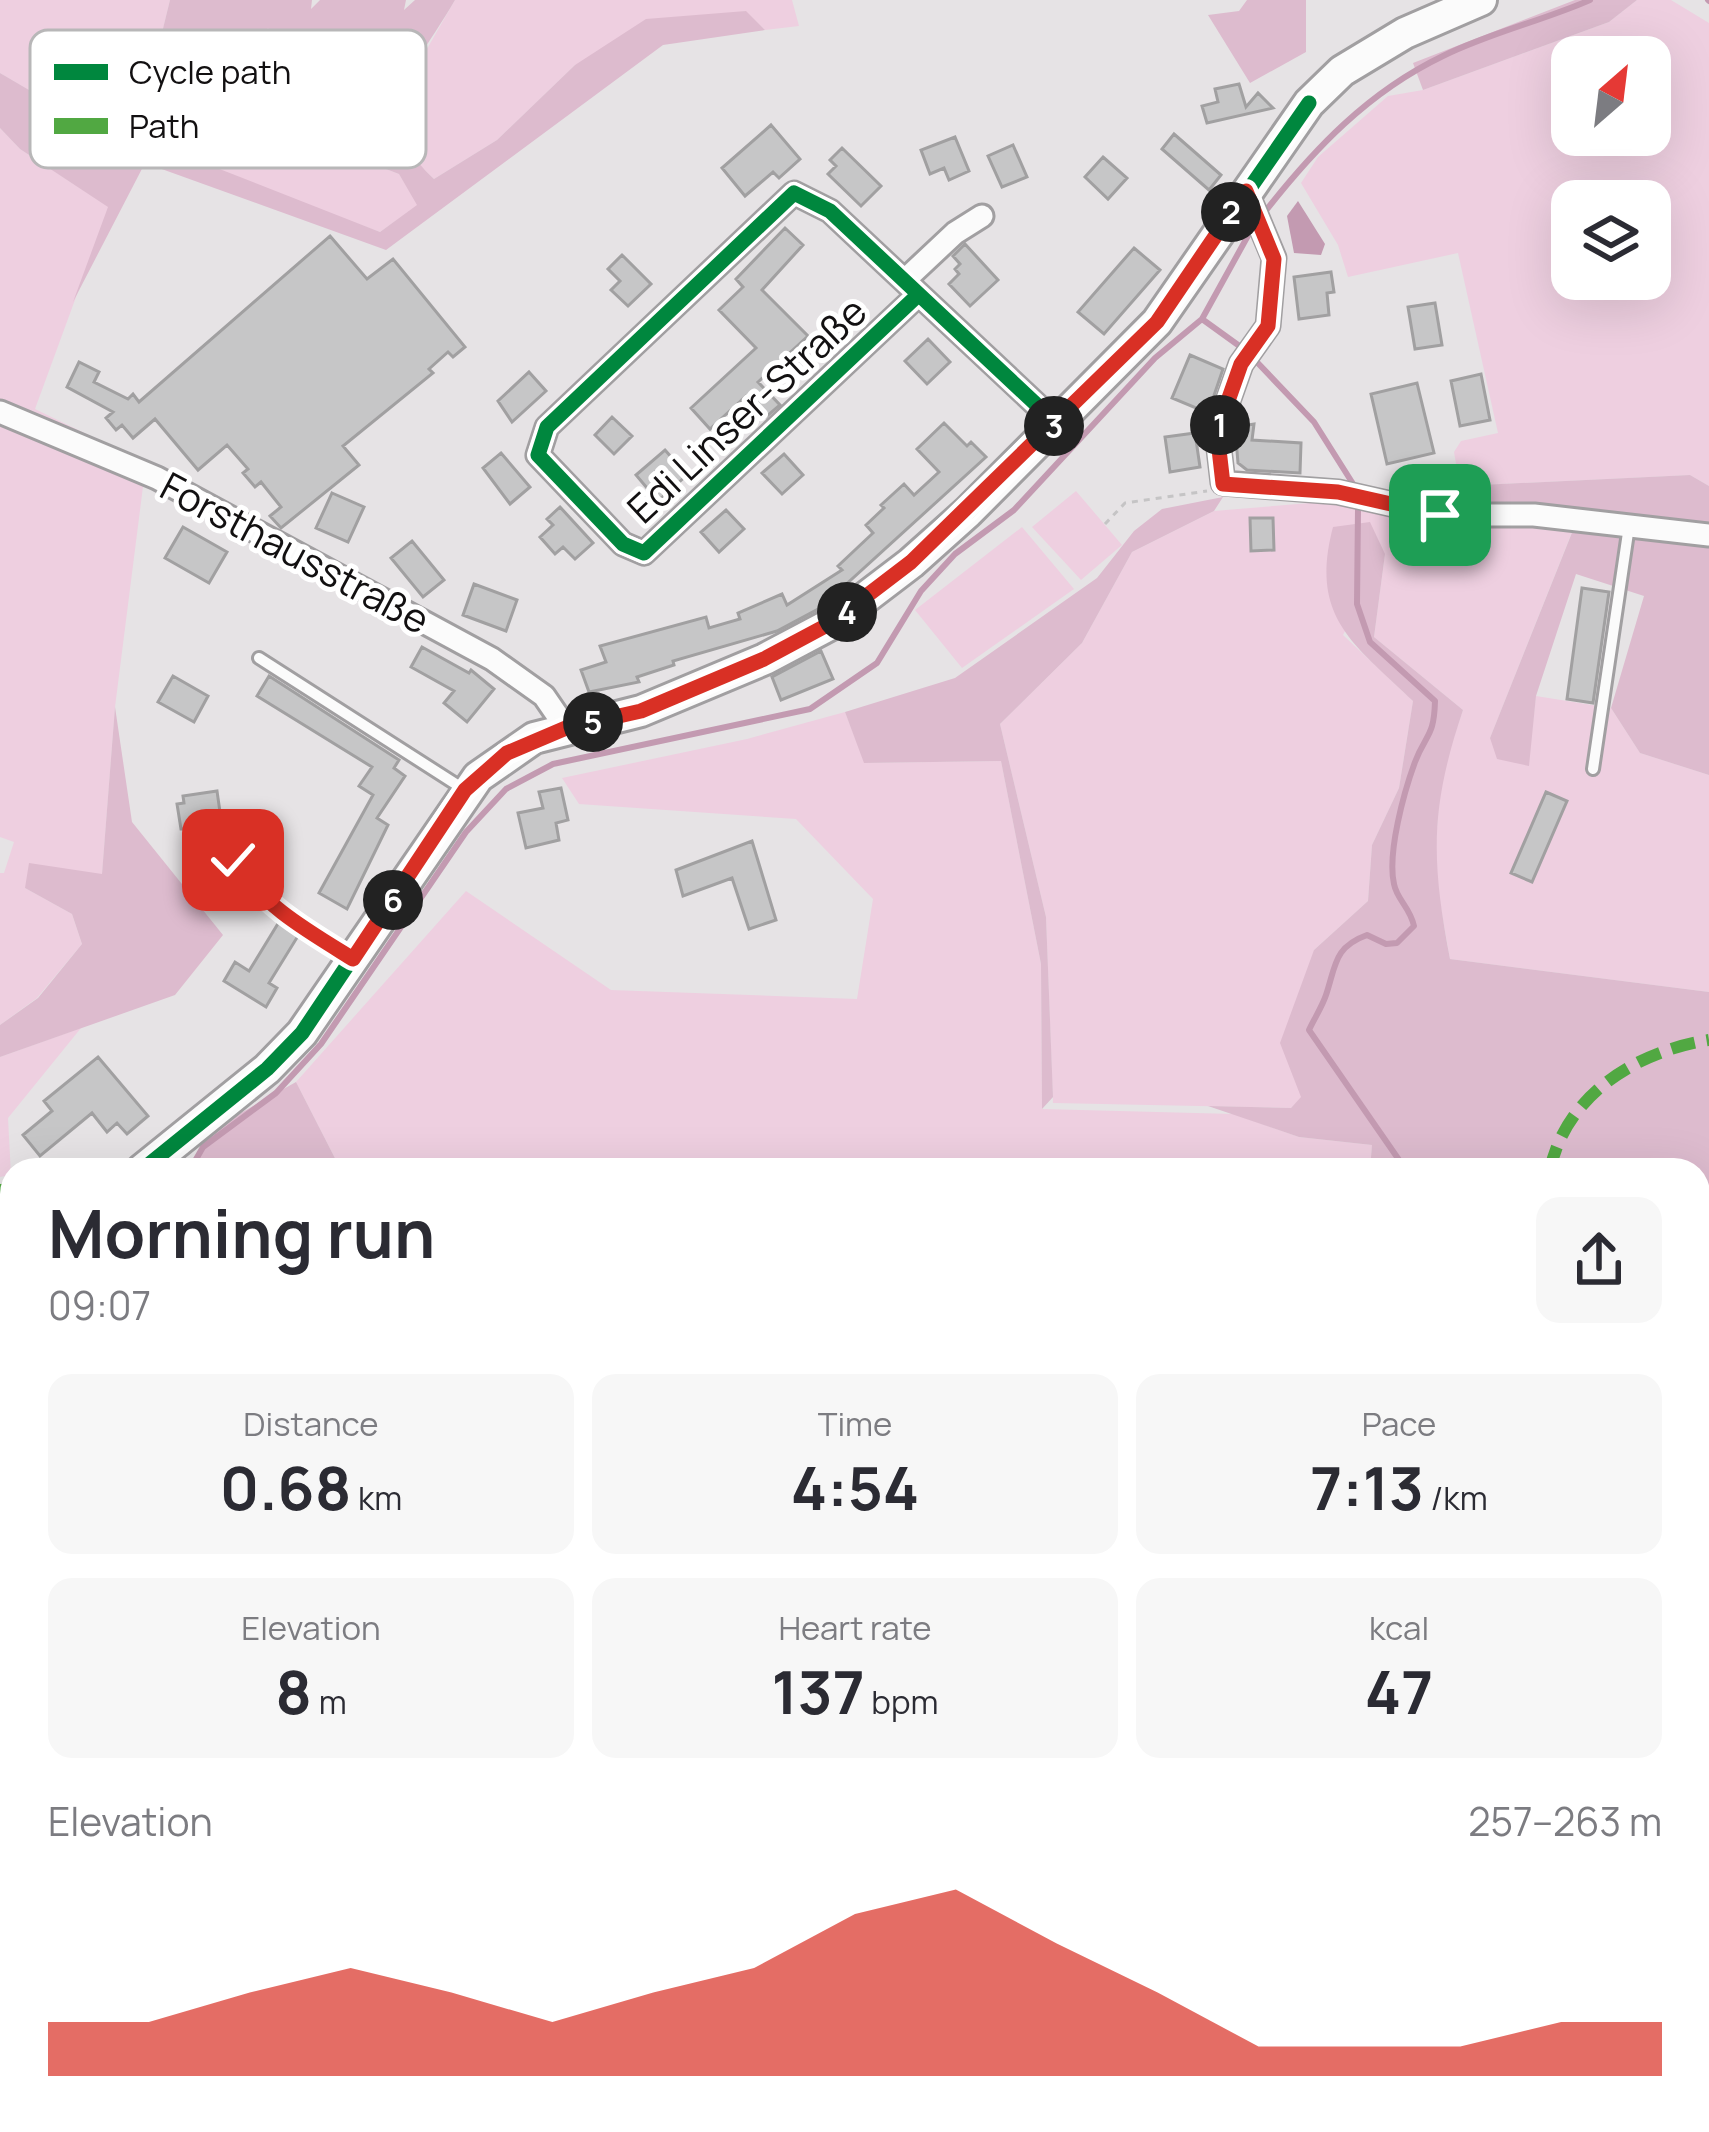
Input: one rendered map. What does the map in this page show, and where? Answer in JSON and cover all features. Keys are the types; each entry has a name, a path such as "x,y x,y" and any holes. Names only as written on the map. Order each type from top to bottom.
{"main road":[{"path":"157,1158 267,1069 302,1034 465,790 507,753 566,728 641,711 699,689 831,623 926,550 1157,322 1251,201 1310,103 1342,71 1405,33 1481,0"}],"street":[{"name":"Edi Linser-Straße","path":"982,216 955,232 912,287 644,553 623,544 538,455 547,427 794,193 830,211 912,287 1056,423"},
{"path":"1251,201 1274,259 1268,326 1247,356 1217,432 1223,484 1338,492 1440,515 1534,515 1709,535"},
{"name":"Forsthausstraße","path":"0,412 157,478 493,659 544,696 566,728"}],"lane":[{"path":"1593,769 1630,523"},
{"path":"259,658 465,790"},
{"path":"220,830 252,889 286,917 353,959"}],"path":[{"path":"1105,524 1125,503 1219,490 1223,484"}],"shaded area":[{"path":"0,0 170,0 163,30 30,30 30,91 0,73"},
{"path":"170,0 312,0 311,9 320,0 406,0 404,10 415,0 455,0 426,47 426,30 163,30"},
{"path":"455,0 792,0 799,26 765,30 745,11 575,65 497,140 434,179 423,168 426,51"},
{"path":"1247,0 1306,0 1306,52 1250,83 1208,15 1239,11"},
{"path":"1575,0 1637,0 1609,22 1571,36 1551,36 1551,43 1423,90 1413,63"},
{"path":"1637,0 1671,0 1709,23 1709,486 1690,475 1460,486 1454,452 1461,441 1498,433 1458,253 1348,277 1338,245 1301,183 1318,157 1388,96 1423,90 1551,43 1551,156 1671,156 1671,36 1571,36 1609,22"},
{"path":"746,11 765,30 663,45 386,250 159,168 217,168 380,232 417,205 399,174 383,168 424,168 434,179 497,140 575,65 646,19"},
{"path":"0,73 30,91 30,156 0,128"},
{"path":"0,128 30,156 30,168 49,168 109,207 35,409 146,463 115,707 102,875 25,888 72,914 82,944 37,998 0,1025 0,873 4,873 14,842 0,837"},
{"path":"49,168 142,168 73,302 108,207"},
{"path":"208,168 383,168 399,174 418,205 380,232"},
{"path":"1298,201 1325,244 1321,255 1294,253 1287,216"},
{"path":"1690,475 1709,486 1709,775 1640,753 1611,708 1644,596 1576,574 1536,696 1529,766 1497,759 1490,738 1581,510 1464,510 1460,486"},
{"path":"1076,491 1122,545 1081,580 1032,527"},
{"path":"1223,497 1214,511 1132,552 1082,643 1000,724 1046,917 1053,1097 1042,1109 1041,964 1001,761 864,763 845,712 955,678 1097,578 1134,531 1162,509"},
{"path":"1364,503 1574,527 1490,738 1528,765 1536,696 1611,708 1640,753 1709,775 1709,992 1450,959 1434,869 1441,774 1463,710 1374,637 1385,554 1343,635 1413,701 1399,788 1372,845 1368,901 1314,950 1302,1097 1291,1108 1053,1103 1046,917 1000,724 1082,643 1132,552 1214,511"},
{"path":"1370,522 1385,554 1374,637 1463,710 1444,776 1437,834 1439,892 1450,959 1709,992 1709,1158 1371,1158 1372,1145 1299,1137 1208,1106 1291,1108 1301,1097 1280,1043 1314,950 1368,901 1372,845 1399,788 1413,701 1355,645 1332,607 1327,558 1333,527"},
{"path":"1022,527 1074,589 962,668 915,610"},
{"path":"115,707 132,822 223,935 175,995 0,1057 0,1025 38,998 82,944 72,914 25,888 29,863 102,874"},
{"path":"845,712 865,763 1001,761 1041,964 1042,1109 1234,1114 1299,1137 1372,1145 1371,1158 335,1158 296,1082 466,891 611,990 857,999 873,899 796,819 579,804 562,778 747,739"},
{"path":"81,1028 8,1118 10,1158 0,1158 0,1057"},
{"path":"296,1082 335,1158 193,1158 214,1128"}],"building":[{"path":"1239,84 1246,107 1258,93 1273,108 1207,123 1202,106 1218,102 1215,89"},
{"path":"771,125 800,159 779,178 773,172 745,196 722,168"},
{"path":"1174,134 1221,175 1209,190 1162,149"},
{"path":"955,137 969,171 949,180 944,168 930,174 921,150"},
{"path":"1013,145 1027,177 1002,187 988,156"},
{"path":"842,148 881,186 861,206 828,174 836,166 830,160"},
{"path":"1103,157 1127,178 1108,199 1085,177"},
{"path":"785,228 803,245 762,290 808,336 758,382 780,405 766,417 746,396 710,429 691,408 756,348 719,310 743,287 736,279"},
{"path":"330,236 367,279 393,259 465,347 453,357 448,352 429,369 433,373 343,446 359,465 281,528 270,516 281,507 261,482 255,487 243,473 248,469 227,445 198,470 155,419 133,438 122,425 116,430 106,418 113,412 67,387 79,362 99,372 94,382 128,399 133,394 139,402"},
{"path":"965,244 998,280 970,306 949,284 959,274 955,269 960,264 953,256"},
{"path":"1134,248 1160,270 1104,334 1078,312"},
{"path":"622,255 651,284 628,306 611,290 620,281 608,269"},
{"path":"1331,272 1334,292 1327,293 1329,315 1299,319 1294,277"},
{"path":"1435,303 1442,345 1415,349 1408,307"},
{"path":"928,339 950,362 927,384 905,361"},
{"path":"1190,355 1223,369 1208,413 1172,398"},
{"path":"529,372 546,391 512,422 498,401"},
{"path":"1481,374 1490,420 1460,426 1451,381"},
{"path":"1417,383 1434,453 1387,464 1371,394"},
{"path":"612,417 632,436 614,454 595,435"},
{"path":"944,423 986,457 820,608 777,631 673,661 674,665 637,677 639,682 589,692 581,670 606,662 600,646 706,617 709,628 740,619 738,613 782,594 787,605 842,570 838,566 873,533 866,525 884,508 881,505 904,484 914,495 939,472 917,449"},
{"path":"1254,424 1252,440 1301,443 1300,473 1247,470 1238,463 1235,427"},
{"path":"1195,433 1200,467 1170,472 1165,437"},
{"path":"665,450 687,475 658,501 636,475"},
{"path":"501,453 530,487 510,504 483,468"},
{"path":"784,454 803,475 782,494 762,473"},
{"path":"332,493 364,507 348,542 316,528"},
{"path":"560,507 593,543 575,559 563,547 555,554 540,537 553,525 547,519"},
{"path":"726,510 744,529 719,552 701,532"},
{"path":"1250,518 1273,518 1274,550 1251,551"},
{"path":"183,527 227,552 209,583 165,558"},
{"path":"412,541 444,580 423,597 391,558"},
{"path":"474,584 517,600 506,631 463,615"},
{"path":"1582,588 1609,592 1593,703 1567,699"},
{"path":"422,647 471,670 494,689 467,722 444,703 454,691 411,667"},
{"path":"821,651 833,679 781,700 772,677"},
{"path":"173,676 208,696 194,722 158,702"},
{"path":"269,676 399,760 394,768 405,776 377,818 388,825 347,909 319,893 373,795 359,786 372,767 257,696"},
{"path":"561,788 568,820 556,823 559,840 526,848 518,813 543,808 539,792"},
{"path":"217,791 220,812 211,814 210,829 181,829 177,804 184,803 183,796"},
{"path":"1546,792 1567,801 1532,882 1511,873"},
{"path":"273,819 279,861 252,865 245,824"},
{"path":"752,841 776,920 749,929 732,878 683,896 676,870"},
{"path":"279,922 298,936 269,983 277,988 266,1007 224,981 235,962 249,971"},
{"path":"98,1057 148,1116 127,1134 117,1123 107,1132 92,1113 40,1156 23,1135 52,1111 44,1101"}],"waterway":[{"path":"1264,213 1323,145 1416,70 1461,48 1590,0"},
{"path":"197,1158 203,1147 276,1093 321,1044 466,832 506,789 553,764 810,709 877,663 921,591 955,554 1014,510 1155,358 1202,319 1255,223"},
{"path":"1202,319 1245,350"},
{"path":"1254,359 1314,422 1355,487"},
{"path":"1358,509 1357,604 1370,642 1435,701 1431,729 1406,789 1393,856 1396,890 1414,926 1397,943 1386,944 1367,935 1348,945 1338,958 1309,1030 1398,1158"}],"marked path":[{"path":"1554,1158 1572,1119 1609,1081 1656,1054 1709,1040"}],"cycle path":[{"path":"157,1158 267,1069 302,1033 465,790 507,753 566,728 641,711 765,659 831,624 968,512 1157,322 1309,103"},
{"path":"918,295 644,553 623,544 538,455 547,427 794,193 830,211 1056,423"}],"route":[{"path":"233,860 252,889 286,917 353,959 465,790 507,753 566,728 641,711 764,659 831,623 911,562 968,512 1157,322 1246,191 1274,259 1268,326 1241,364 1217,432 1223,484 1338,492 1440,515"}]}
